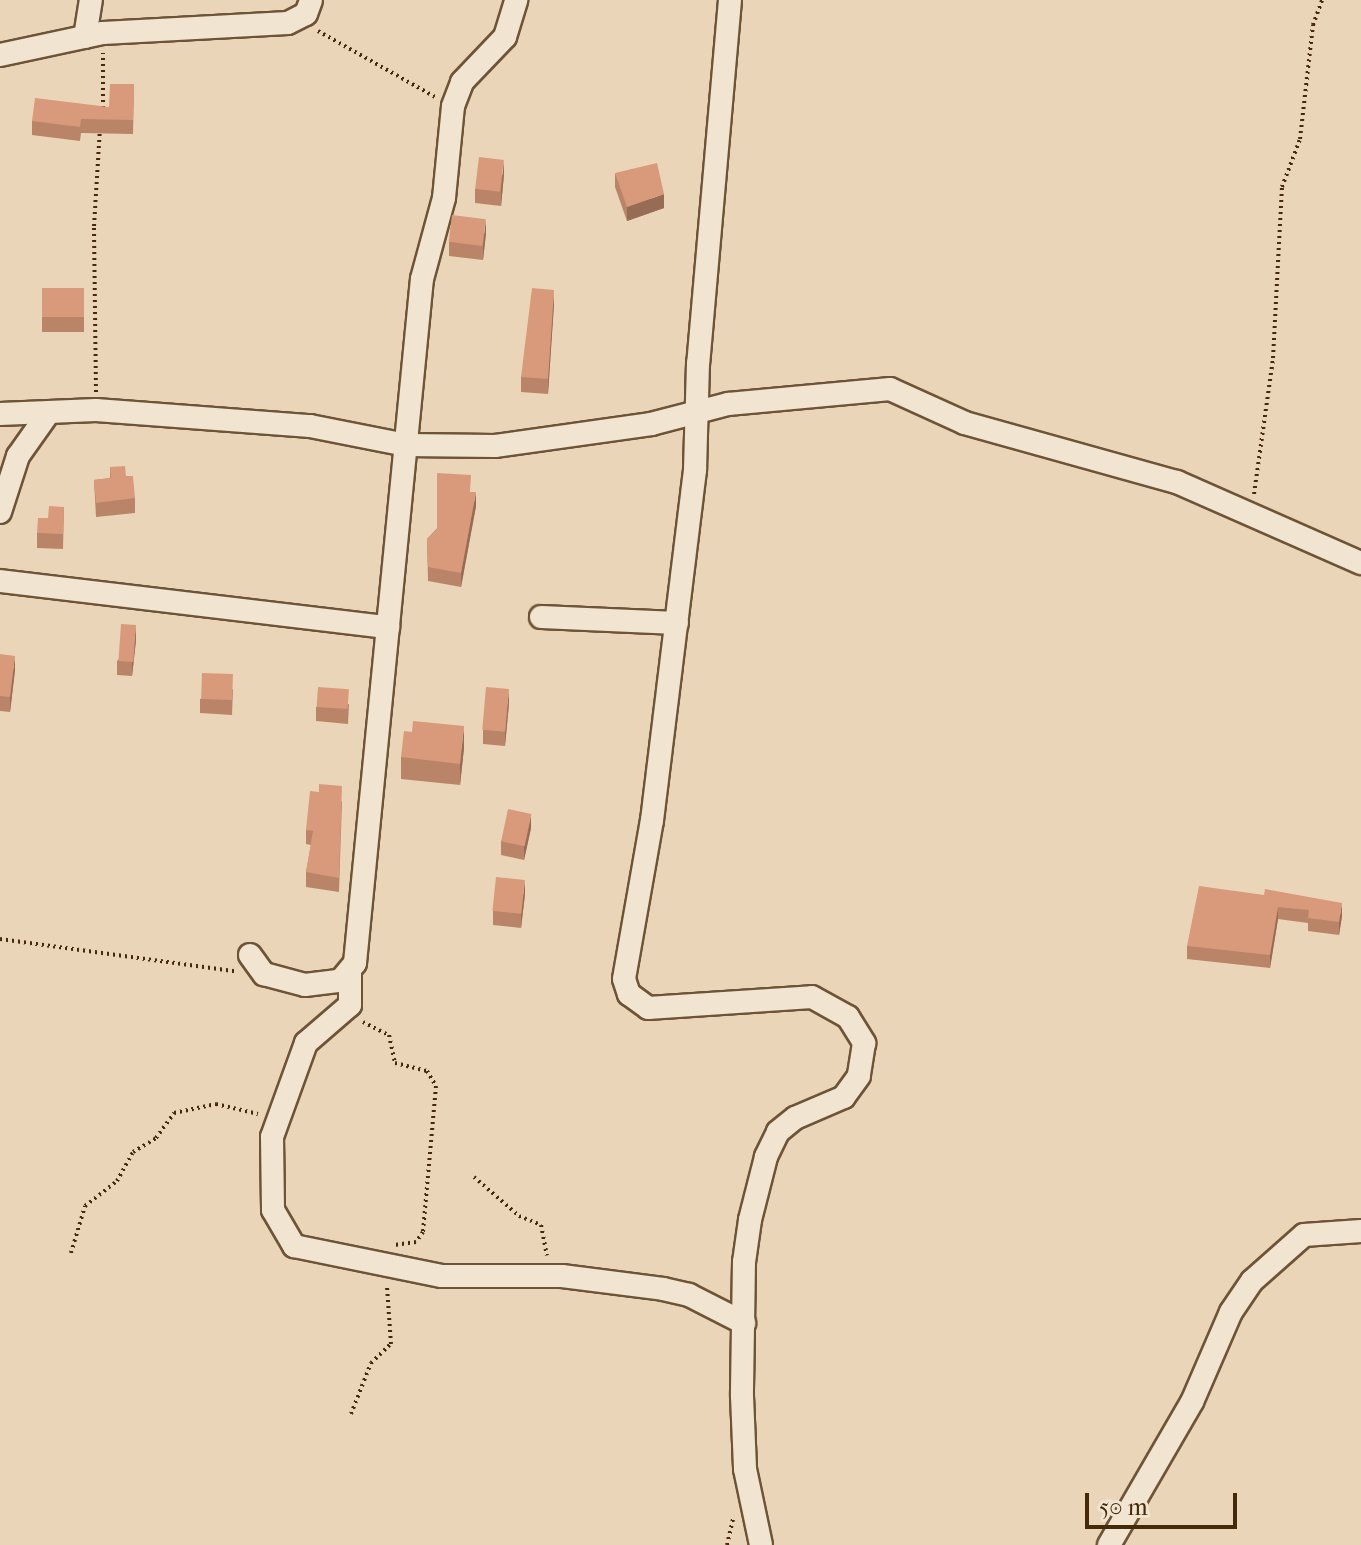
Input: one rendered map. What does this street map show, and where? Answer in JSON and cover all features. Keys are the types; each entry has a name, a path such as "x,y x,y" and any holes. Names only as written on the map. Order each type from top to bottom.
{"street":[{"path":"91,0 94,35"},
{"path":"516,0 505,37 462,82 453,106 444,198 422,279 358,954 350,972 348,1010 324,1024 306,1043 276,1120 271,1155 273,1210 284,1236 307,1252 442,1276 562,1276 689,1295 744,1323"},
{"path":"730,0 677,623 652,820 626,965 629,994 648,1008 812,997 848,1017 864,1043 854,1086 835,1103 786,1124 771,1143 746,1244 745,1469 761,1545"},
{"path":"0,55 94,35 288,23 309,6"},
{"path":"0,414 47,415 96,410 310,426 406,445 495,446 651,424 697,410 846,389 890,389 965,423 1146,472 1249,512 1361,563"},
{"path":"0,512 13,466 47,415"},
{"path":"0,581 388,627"},
{"path":"541,617 677,623"},
{"path":"250,955 264,974 323,986 350,972"},
{"path":"1109,1545 1192,1402 1231,1312 1252,1281 1304,1235 1361,1231"}],"path":[{"path":"1249,512 1273,358 1282,187 1300,139 1313,25 1322,0"},
{"path":"309,6 329,40 453,106"},
{"path":"94,35 96,410"},
{"path":"0,939 264,974"},
{"path":"348,1010 356,1019 384,1029 395,1063 427,1071 436,1086 423,1232 416,1242 392,1247 386,1265 391,1344 371,1363 351,1414"},
{"path":"71,1253 85,1206 117,1181 133,1152 156,1138 174,1113 216,1104 276,1120"},
{"path":"474,1177 519,1216 541,1225 549,1261 562,1276"}],"building":[{"path":"110,84 134,84 133,120 81,119 80,127 32,121 35,98 109,107"},
{"path":"479,157 504,160 500,192 475,189"},
{"path":"657,163 664,194 627,207 615,173"},
{"path":"452,215 486,219 482,246 449,242"},
{"path":"42,288 84,288 84,317 42,317"},
{"path":"532,288 554,290 548,379 521,377"},
{"path":"125,466 126,476 133,476 135,498 96,503 94,480 111,478 110,467"},
{"path":"437,473 471,475 470,492 476,492 461,573 428,567 427,539 437,529"},
{"path":"49,506 64,507 63,534 37,533 38,518 48,518"},
{"path":"121,624 136,625 133,662 118,661"},
{"path":"0,654 15,656 10,697 0,696"},
{"path":"202,673 233,674 232,700 201,699"},
{"path":"318,687 349,689 348,709 317,707"},
{"path":"486,687 509,689 505,732 482,730"},
{"path":"413,721 464,726 460,764 401,757 404,731 412,732"},
{"path":"319,784 342,786 339,878 306,872 313,831 306,830 310,791 319,792"},
{"path":"508,809 531,814 525,846 501,841"},
{"path":"496,877 525,880 521,914 492,911"},
{"path":"1199,886 1264,895 1265,889 1342,903 1339,922 1308,918 1309,910 1278,907 1270,955 1187,946"}]}
